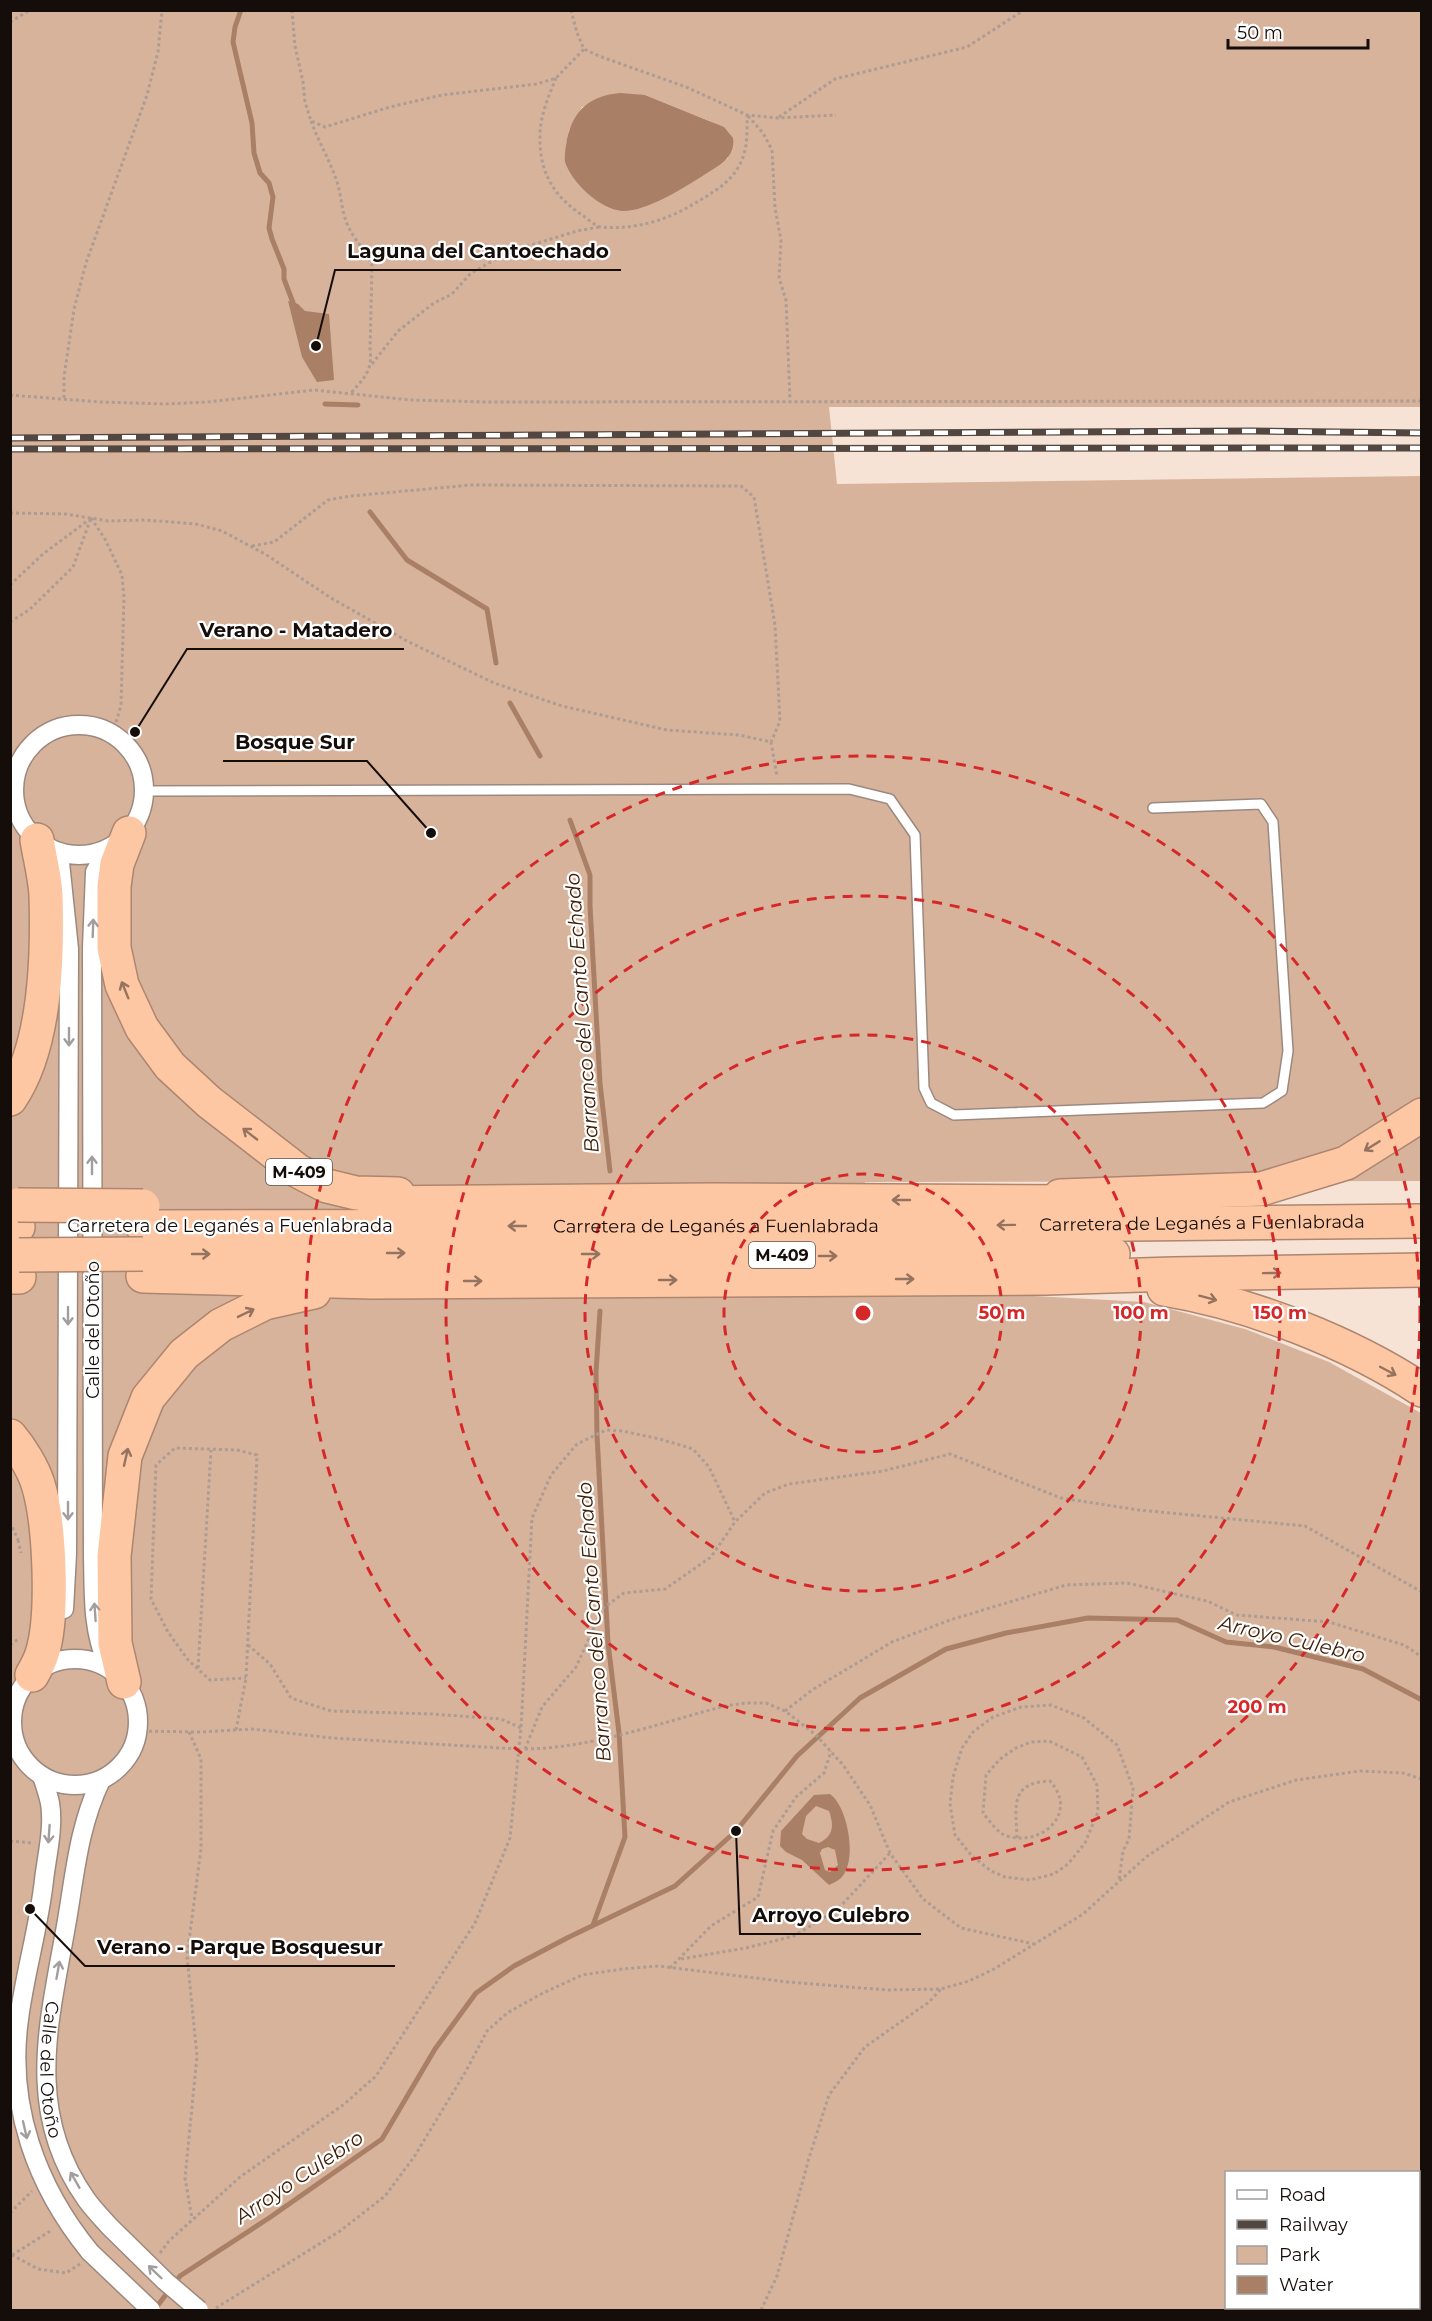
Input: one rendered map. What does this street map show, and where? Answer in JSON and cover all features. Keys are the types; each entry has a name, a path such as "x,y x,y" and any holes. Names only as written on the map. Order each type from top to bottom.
{"highway":[{"name":"M-409","path":"118,841 114,886 114,948 122,985 142,1028 170,1066 208,1102 298,1171 327,1186 356,1193 712,1200 942,1200 1265,1205 1422,1202"},
{"path":"10,1099 19,1086 36,1040 43,993 48,847"},
{"path":"942,1200 1261,1189 1346,1163 1422,1115"},
{"name":"M-409","path":"14,1241 143,1241 712,1200"},
{"name":"Carretera de Leganés a Fuenlabrada","path":"14,1241 143,1241 937,1226 1422,1221"},
{"name":"M-409","path":"143,1241 372,1282 1046,1278 1422,1269"},
{"name":"Carretera de Leganés a Fuenlabrada","path":"143,1241 514,1253 939,1256 1422,1251"},
{"path":"1046,1278 1145,1286 1204,1296 1263,1314 1315,1335 1364,1358 1422,1390"},
{"name":"M-409","path":"117,1675 114,1556 125,1456 148,1398 184,1354 221,1325 265,1303 372,1282"},
{"path":"10,1436 38,1482 45,1514 49,1558 47,1632 42,1655 42,1669"}],"street":[{"path":"82,724 113,733 135,755 145,791 140,816 118,841 82,856 48,847 16,810 14,781 24,754 41,736 54,729 82,724"},
{"name":"Calle del Otoño","path":"117,1675 98,1642 94,1615 92,948 95,872 118,841"},
{"name":"Calle del Otoño","path":"42,1669 63,1630 68,1554 69,949 48,847"},
{"path":"66,1659 86,1659 117,1675 139,1719 135,1744 119,1768 101,1780 80,1786 64,1785 42,1776 27,1763 16,1744 12,1717 20,1691 42,1669 66,1659"},
{"name":"Calle del Otoño","path":"42,1776 50,1804 50,1835 42,1900 19,2019 16,2060 23,2123 28,2144 45,2182 66,2219 92,2254 151,2310"},
{"name":"Calle del Otoño","path":"101,1780 88,1807 80,1840 49,2020 45,2066 50,2114 59,2146 86,2199 110,2227 165,2281 199,2310"}],"lane":[{"path":"145,791 849,789 890,799 915,835 924,1088 932,1103 954,1114 1263,1103 1282,1091 1288,1051 1273,822 1261,804 1153,808"}],"path":[{"path":"10,22 30,10"},
{"path":"64,398 64,377 77,297 86,262 147,95 158,52 162,10"},
{"path":"292,10 295,46 305,102 335,176 346,222 355,240 367,253 372,265 370,351 372,364"},
{"path":"572,10 577,33 584,49 686,87 747,115 778,118 836,116"},
{"path":"778,118 835,79 967,47 1024,10"},
{"path":"584,49 556,78 542,115 540,140 544,167 553,189 564,203 599,227"},
{"path":"311,121 325,127 390,107 442,96 537,84 556,78"},
{"path":"350,394 398,331 434,303 452,294 470,274 508,252 577,231 599,227 652,224 715,191 733,176 742,162 747,145 747,115"},
{"path":"747,115 763,133 772,150 775,208 781,240 779,278 786,300 790,401"},
{"path":"10,395 100,402 166,404 208,402 314,390 411,400 486,402 1422,401"},
{"path":"250,546 274,542 328,500 351,496 471,485 741,486 754,497 776,625 780,722 771,742 779,790"},
{"path":"10,513 66,514 108,521 145,520 196,524 222,531 250,546 331,598 407,641 494,683 562,706 667,730 739,735 771,742"},
{"path":"10,585 51,548 91,518"},
{"path":"10,622 29,610 73,567 91,518"},
{"path":"91,518 105,539 122,575 124,597 121,705 113,733"},
{"path":"155,2260 169,2241 240,2176 343,2105 376,2076 475,1923 510,1838 520,1728 532,1518 551,1475 577,1444 606,1430 641,1435 693,1449 709,1467 735,1522"},
{"path":"236,1730 246,1678 257,1455 237,1450 175,1448 156,1465 151,1599 168,1632 188,1660 210,1680 246,1678"},
{"path":"198,1668 211,1450"},
{"path":"525,1749 542,1707 576,1667 603,1608 624,1593 666,1589 711,1557 735,1522 765,1493 789,1484 884,1471 950,1455 1061,1498 1139,1510 1305,1526 1422,1592"},
{"path":"785,1711 812,1690 892,1642 950,1620 1066,1585 1127,1583 1207,1601 1237,1615 1329,1622 1404,1645 1422,1657"},
{"path":"248,1645 270,1664 291,1698 331,1711 501,1719 520,1728"},
{"path":"137,1731 189,1732 252,1729 332,1738 550,1749 605,1738 746,1703 766,1703 785,1711 804,1725 828,1747 843,1765 870,1805 890,1853 923,1899 961,1928 1036,1944"},
{"path":"1017,1838 1018,1794 1022,1788 1037,1782 1050,1781 1057,1789 1062,1804 1059,1816 1046,1831 1029,1839 1017,1838 1004,1836 983,1813 986,1775 1000,1759 1016,1748 1031,1742 1049,1741 1082,1756 1097,1785 1098,1812 1085,1843 1068,1864 1054,1874 1030,1880 1005,1877 991,1871 971,1855 955,1835 950,1804 953,1777 962,1748 973,1732 986,1722 993,1717 1021,1707 1051,1705 1084,1718 1116,1745 1125,1764 1133,1788 1133,1801 1129,1839 1123,1851 1119,1882"},
{"path":"189,1732 201,1759 201,1849 187,1956 197,2056 185,2178 192,2219"},
{"path":"670,1968 711,1926 758,1897 773,1831 796,1797 824,1773 831,1751"},
{"path":"212,2310 340,2231 385,2196 414,2157 466,2071 487,2031 507,2013 582,1975 623,1969 670,1968 788,1982 865,1988 941,1989 969,1981 1036,1944 1083,1914 1146,1857 1228,1802 1296,1780 1360,1771 1403,1773 1422,1779"},
{"path":"10,1836 13,1842"},
{"path":"679,1959 746,1948 794,1936 838,1909 890,1853"},
{"path":"762,2310 777,2276 809,2158 829,2096 865,2047 929,2002 941,1989"},
{"path":"10,2213 45,2182"},
{"path":"11,2255 53,2230 66,2219"},
{"path":"10,2248 11,2255"},
{"path":"11,2255 38,2269 66,2273 92,2254"}],"green space":[{"path":"11,11 1421,11 1421,407 829,407 837,484 1421,476 1421,1181 865,1182 870,1297 998,1294 1144,1302 1245,1329 1329,1362 1421,1413 1421,2310 11,2310","holes":["645,95 712,122 728,158 685,187 566,146 569,130 582,107"]}],"water":[{"path":"620,93 645,95 724,127 733,138 731,152 724,162 713,170 652,204 622,211 605,205 588,194 574,178 565,162 565,150 570,129 579,112 600,97"},
{"path":"288,301 298,304 305,311 329,314 334,380 317,382 302,357"},
{"path":"830,1794 842,1810 849,1834 849,1860 846,1870 840,1879 829,1885 802,1860 786,1852 780,1846 781,1831 814,1795","holes":["816,1806 829,1811 832,1821 828,1837 819,1843 807,1839 802,1834 806,1816","828,1847 835,1850 838,1865 830,1872 825,1870 820,1853 822,1849"]}],"waterway":[{"name":"Barranco del Canto Echado","path":"241,10 233,42 252,123 254,153 260,173 269,183 273,197 269,228 295,308"},
{"name":"Barranco del Canto Echado","path":"325,404 358,405"},
{"name":"Barranco del Canto Echado","path":"370,512 407,560 487,609 496,663"},
{"name":"Barranco del Canto Echado","path":"510,703 540,756"},
{"name":"Barranco del Canto Echado","path":"570,820 590,875 600,1083 610,1171"},
{"name":"Barranco del Canto Echado","path":"593,1925 625,1837 619,1733 608,1643 597,1435 596,1372 600,1311"},
{"name":"Arroyo Culebro","path":"155,2309 180,2276 269,2218 382,2139 435,2049 476,1993 514,1966 675,1886 736,1831 797,1756 860,1698 946,1649 1006,1633 1088,1618 1177,1620 1226,1642 1274,1647 1363,1669 1422,1700"}],"railway":[{"path":"10,438 1251,431 1422,433"},
{"path":"10,449 1422,448"}],"place":[{"name":"Laguna del Cantoechado","path":"316,346"},
{"name":"Verano - Matadero","path":"135,732"},
{"name":"Bosque Sur","path":"431,833"},
{"name":"Arroyo Culebro","path":"736,1831"},
{"name":"Verano - Parque Bosquesur","path":"30,1909"}]}
